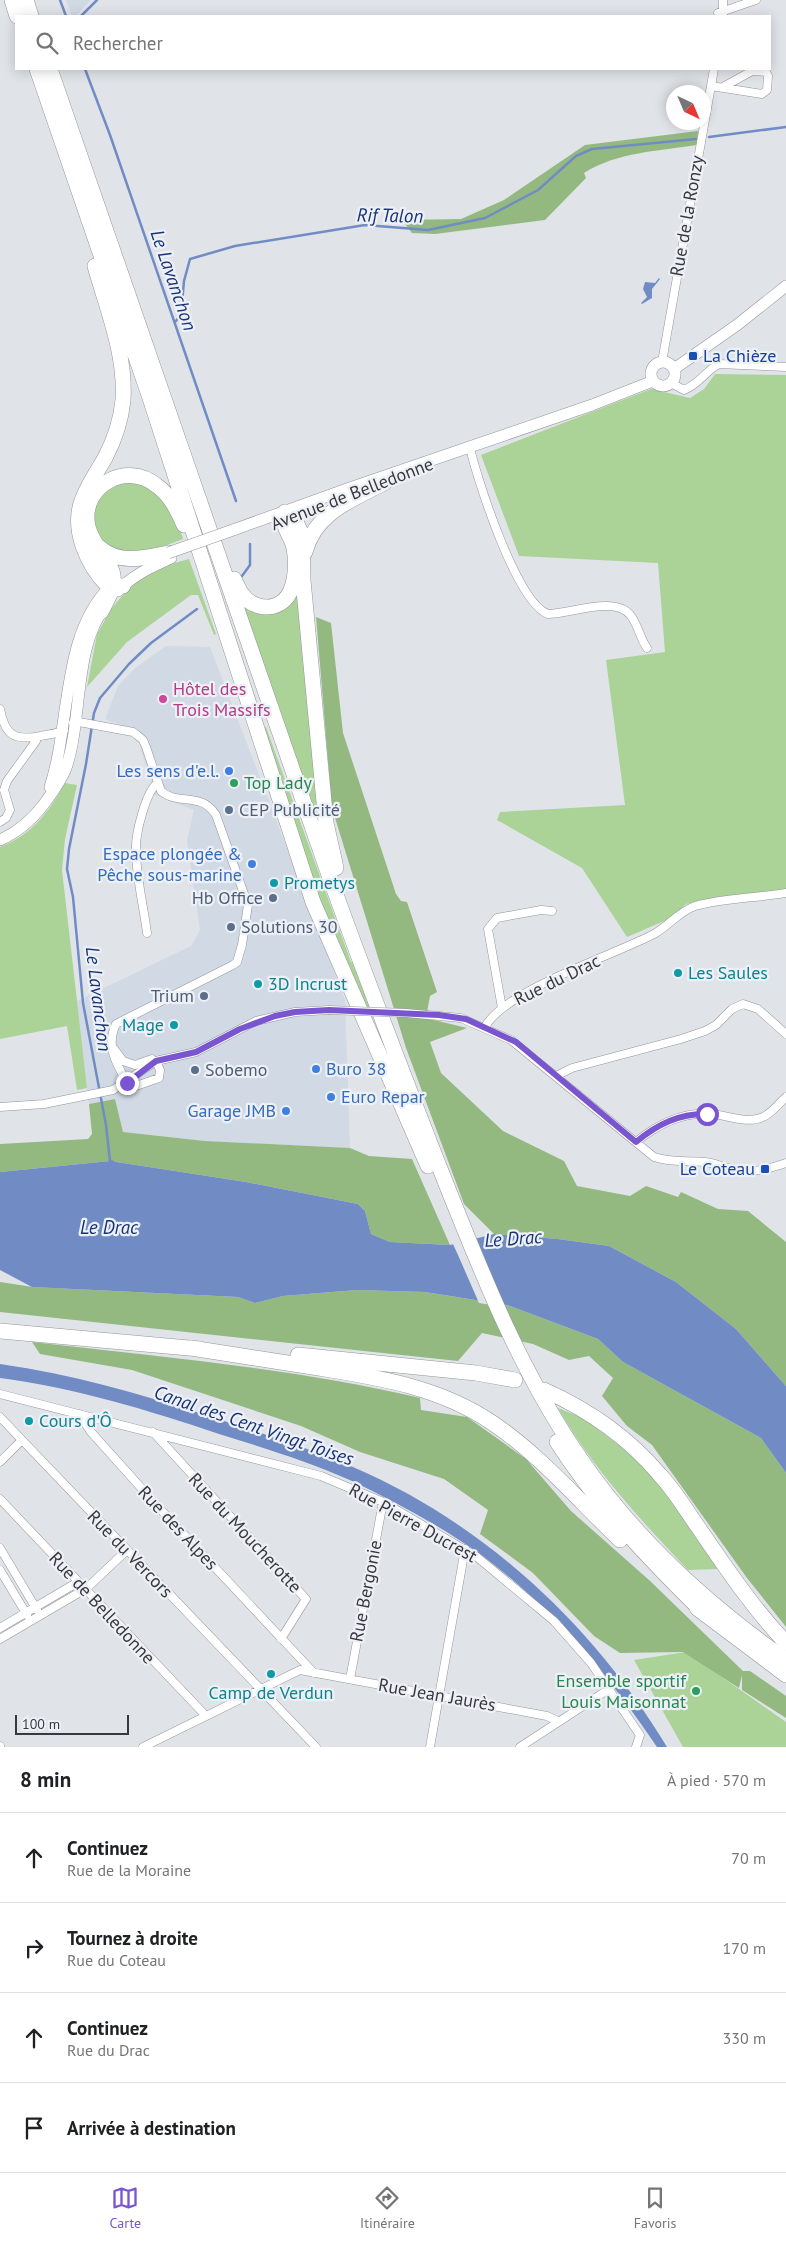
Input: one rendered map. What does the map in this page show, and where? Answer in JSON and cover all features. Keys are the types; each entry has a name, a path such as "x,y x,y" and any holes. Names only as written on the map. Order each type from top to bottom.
{"highway":[{"path":"12,0 18,15"},
{"path":"26,0 32,15"},
{"path":"41,70 179,444 354,946 438,1177 463,1254 503,1331 563,1432 592,1475 621,1512 683,1578 729,1617 786,1660"},
{"path":"41,70 37,86 116,338 122,373 122,409 117,432 84,494 78,510 82,542 98,576 101,590 100,604"},
{"path":"41,70 162,434 267,763"},
{"path":"179,444 238,588 245,598 257,606 270,607 278,604 288,595 293,586 294,548 286,517"},
{"path":"118,585 112,571 94,542 87,524 88,510 92,497 106,482 121,475 134,474 152,481 166,494 175,507 184,527 323,929 438,1177"},
{"path":"303,561 311,534 328,514 384,483"},
{"path":"286,517 297,524 301,532 303,580 326,823 334,862 356,933 354,946"},
{"path":"94,542 109,554 121,558 136,559 170,556"},
{"path":"98,576 107,585 118,585"},
{"path":"100,604 118,585"},
{"path":"0,1331 424,1367 515,1380"},
{"path":"503,1331 538,1411 586,1484 623,1531 705,1614"},
{"path":"191,1348 378,1378 421,1388 456,1402 491,1422 511,1437 638,1558 705,1614 786,1675"},
{"path":"544,1390 574,1404 605,1423 636,1448 672,1489 750,1602 786,1643"}],"main road":[{"path":"674,369 737,325 786,286"},
{"path":"662,362 674,369 675,375 671,383 662,386 654,380 653,368 662,362"},
{"name":"Avenue de Belledonne","path":"286,517 350,488 592,405 654,380"},
{"name":"Avenue de Belledonne","path":"118,585 136,567 384,483 470,448"},
{"path":"45,802 56,767 77,643 86,619 100,604"},
{"path":"0,840 21,828 45,802 65,770 80,722 87,645 100,604"},
{"path":"66,710 70,718 80,722"}],"street":[{"path":"723,0 721,14 756,0"},
{"name":"Rue de la Ronzy","path":"711,86 714,70"},
{"path":"711,86 762,94 767,90 768,76 766,72 752,71 723,87"},
{"name":"Rue de la Ronzy","path":"662,362 703,130"},
{"path":"671,383 684,390 696,385 711,368 719,364 786,367"},
{"path":"470,448 476,473 512,568 535,606 548,614 598,607 621,607 632,617 647,648"},
{"path":"0,709 7,731 14,736 36,737 63,731 80,722 133,732 143,740 158,783 165,794 201,801 209,805 216,815 248,902 242,944 237,962 233,965 116,1024 110,1036 112,1048 115,1061 129,1086 136,1086 159,1078 160,1070 156,1061"},
{"path":"0,822 9,814 10,810 4,790 7,781 36,741 36,737"},
{"path":"0,775 7,781"},
{"path":"147,933 136,847 147,796 153,786 158,783"},
{"name":"Rue du Drac","path":"485,1027 490,1018 502,1008 531,989 654,934 693,906 786,893"},
{"path":"502,1008 488,929 497,918 541,910 552,911"},
{"path":"556,1076 560,1072 572,1068 705,1031 716,1025 732,1009 743,1004 758,1009 786,1034"},
{"path":"0,1107 44,1104 113,1090 127,1083 156,1061 196,1052 240,1029 275,1016 295,1012 329,1010 406,1013 461,1018 516,1042 654,1157 662,1160 705,1162 734,1170 760,1171 786,1163"},
{"path":"112,1048 123,1061 135,1065 153,1059 156,1061"},
{"path":"636,1142 679,1116 697,1114 737,1119 762,1118 786,1097"},
{"name":"Rue Pierre Ducrest","path":"0,1394 321,1476 383,1502 465,1549 554,1621 591,1663 640,1735 636,1747"},
{"name":"Rue des Alpes","path":"80,1414 97,1439 281,1639 315,1673"},
{"name":"Rue du Vercors","path":"0,1417 316,1747"},
{"name":"Rue du Moucherotte","path":"153,1432 306,1599 281,1639"},
{"path":"0,1462 22,1440"},
{"name":"Rue de Belledonne","path":"0,1499 206,1716"},
{"name":"Rue Bergonie","path":"350,1679 383,1502"},
{"path":"0,1548 40,1616"},
{"path":"430,1747 465,1549"},
{"path":"0,1639 86,1588 127,1550"},
{"path":"0,1570 31,1621"},
{"path":"0,1628 78,1582"},
{"name":"Rue Jean Jaurès","path":"144,1747 300,1670 547,1716 558,1721"},
{"path":"520,1747 609,1689"}],"shaded area":[{"path":"66,0 91,0 77,15 72,15"},
{"path":"166,646 210,647 345,1000 350,1148 205,1141 123,1132 115,1099 89,1104 77,1001 191,946 200,930 187,840 194,810 155,795 141,751 138,732 105,719 118,686 134,669"}],"green space":[{"path":"698,131 697,145 624,156 584,173 586,178 545,220 435,234 412,233 402,220 461,219 504,200 585,145"},
{"path":"715,374 786,375 786,889 708,899 686,904 671,918 627,937 582,868 497,820 500,812 625,805 606,660 665,652 658,563 519,556 481,455 651,389 690,398 704,389"},
{"path":"122,480 149,487 162,496 175,517 183,539 146,553 127,556 103,542 93,523 96,502 106,489"},
{"path":"189,559 216,634 214,635 198,595 191,595 127,642 87,687 97,634 111,609 134,582 167,565"},
{"path":"298,579 319,826 242,602 273,614 281,610"},
{"path":"316,617 331,623 343,733 396,894 401,901 407,902 437,992 430,996 426,1018 467,1028 430,1042 441,1073 503,1131 564,1161 577,1186 630,1196 646,1186 678,1197 681,1192 718,1209 748,1211 786,1242 786,1386 736,1329 676,1282 609,1246 558,1239 494,1234 464,1204 406,1048 332,808"},
{"path":"266,727 351,962 353,962 370,1007 364,1007 331,935 263,728"},
{"path":"65,783 77,785 65,839 62,870 87,1088 77,1090 67,1026 0,1039 0,847 21,836 39,821 53,804"},
{"path":"115,1099 123,1132 205,1141 350,1148 369,1156 412,1159 450,1245 390,1242 371,1234 365,1211 358,1204 246,1182 110,1161 0,1172 0,1144 88,1139 92,1134 89,1104"},
{"path":"0,1282 33,1287 238,1297 255,1303 283,1296 357,1290 425,1292 507,1305 598,1339 623,1362 761,1438 786,1473 786,1627 747,1578 652,1445 627,1426 602,1396 613,1378 589,1356 569,1360 533,1344 482,1333 458,1361 0,1312"},
{"path":"32,1342 227,1364 324,1379 420,1398 421,1410 467,1417 526,1459 571,1511 649,1580 743,1671 750,1671 786,1696 786,1718 742,1690 742,1675 739,1688 683,1652 620,1653 594,1636 533,1573 480,1534 488,1510 444,1479 360,1452 301,1426 132,1370 40,1354"},
{"path":"558,1408 583,1418 653,1471 719,1569 688,1570 618,1493 572,1431"},
{"name":"Ensemble sportif Louis Maisonnat","path":"686,1652 786,1722 786,1747 683,1747 634,1660"}],"water":[{"path":"659,278 652,289 652,298 642,304 647,297 643,289 645,282 655,283"},
{"name":"Le Drac","path":"110,1161 246,1182 358,1204 365,1211 371,1234 390,1242 450,1245 494,1234 558,1239 609,1246 676,1282 736,1329 786,1386 786,1473 761,1438 623,1362 598,1339 507,1305 425,1292 357,1290 283,1296 255,1303 238,1297 32,1287 0,1270 0,1172"},
{"path":"0,1364 80,1379 183,1408 317,1453 353,1467 401,1490 447,1517 491,1548 532,1583 570,1620 606,1660 638,1703 667,1747 657,1747 599,1669 556,1621 533,1599 484,1557 419,1516 352,1481 270,1450 111,1401 28,1382 0,1378"}],"pier":[{"path":"473,1237 504,1307 479,1303 452,1242"}],"waterway":[{"name":"Le Lavanchon","path":"60,0 66,15"},
{"path":"82,15 97,0"},
{"name":"Le Lavanchon","path":"85,70 110,135 236,501"},
{"name":"Rif Talon","path":"709,137 786,127"},
{"name":"Rif Talon","path":"175,322 181,315 184,281 190,259 235,246 365,225 428,230 485,218 538,190 576,156 592,149 696,139"},
{"path":"242,576 250,565 250,544"},
{"name":"Le Lavanchon","path":"113,1162 110,1161 106,1125 83,1003 73,897 67,869 69,849 94,713 100,698 129,664 151,643 197,609"}],"place":[{"name":"La Chièze","path":"693,356"},
{"name":"Hôtel des Trois Massifs","path":"163,699"},
{"name":"Les sens d'e.l.","path":"229,771"},
{"name":"Top Lady","path":"234,783"},
{"name":"CEP Publicité","path":"229,810"},
{"name":"Espace plongée & Pêche sous-marine","path":"252,864"},
{"name":"Prometys","path":"274,883"},
{"name":"Hb Office","path":"273,898"},
{"name":"Solutions 30","path":"231,927"},
{"name":"Les Saules","path":"678,973"},
{"name":"3D Incrust","path":"258,984"},
{"name":"Trium","path":"204,996"},
{"name":"Mage","path":"174,1025"},
{"name":"Buro 38","path":"316,1069"},
{"name":"Sobemo","path":"195,1070"},
{"name":"Euro Repar","path":"331,1097"},
{"name":"Garage JMB","path":"286,1111"},
{"name":"Le Coteau","path":"765,1169"},
{"name":"Cours d'Ô","path":"29,1421"},
{"name":"Camp de Verdun","path":"271,1674"},
{"name":"Ensemble sportif Louis Maisonnat","path":"696,1691"}],"route":[{"path":"127,1083 156,1061 196,1052 256,1021 275,1016 295,1012 329,1010 424,1014 461,1018 516,1042 636,1142 679,1116 707,1114"}],"water label":[{"name":"Canal des Cent Vingt Toises","path":"254,1425"}]}
